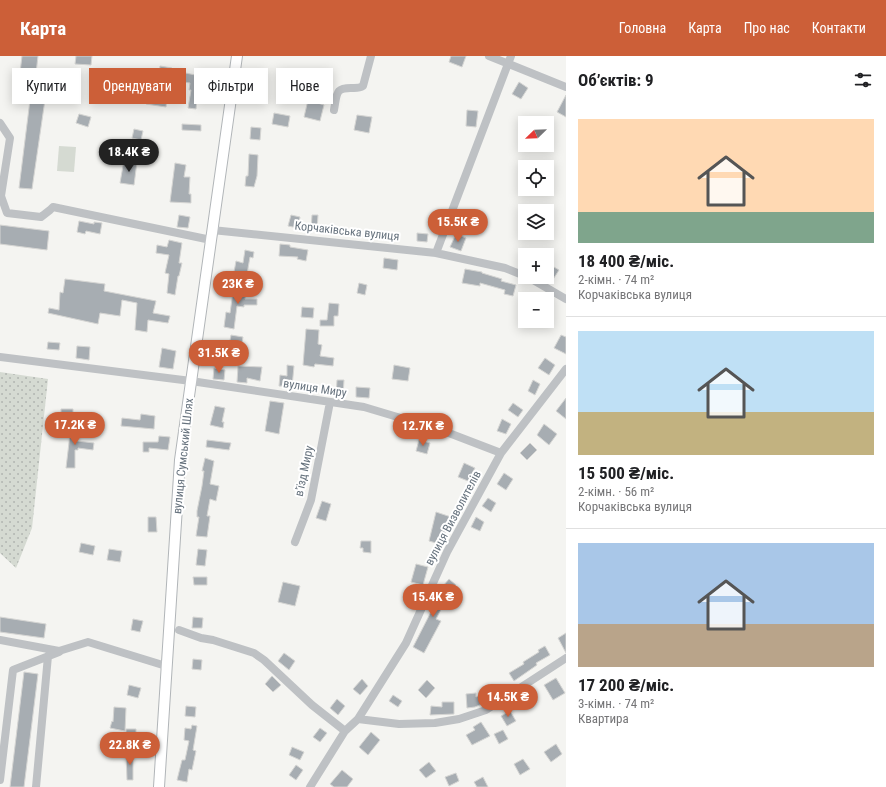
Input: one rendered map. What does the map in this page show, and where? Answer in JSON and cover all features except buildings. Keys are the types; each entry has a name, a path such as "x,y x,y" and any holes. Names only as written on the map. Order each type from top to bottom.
{"main road":[{"name":"вулиця Сумський Шлях","path":"159,787 180,460 237,56"}],"street":[{"path":"334,110 338,90 343,88 360,88 363,86 371,56"},
{"path":"489,56 510,60 566,87"},
{"path":"436,253 510,60"},
{"path":"2,126 10,138 1,196 7,213 41,217 53,207 211,240"},
{"name":"Корчаківська вулиця","path":"212,230 436,253 505,268 518,273"},
{"name":"Корчаківська вулиця","path":"540,284 566,299"},
{"name":"вулиця Миру","path":"0,357 191,381 364,408 440,430 501,453"},
{"name":"вулиця Визволителів","path":"310,787 345,731 358,719 406,642 447,552 501,453 566,369"},
{"name":"в'їзд Миру","path":"295,542 311,500 330,402"},
{"path":"179,630 254,653 264,660 312,705 345,731"},
{"path":"0,640 59,651"},
{"path":"0,780 13,670 59,651 88,642 166,666"},
{"path":"36,787 48,656"},
{"path":"358,719 399,724 435,723 458,719 486,710 566,659"}],"shaded area":[{"path":"59,146 76,147 74,172 57,171"},
{"path":"0,372 48,379 32,528 16,568 0,553"}]}
